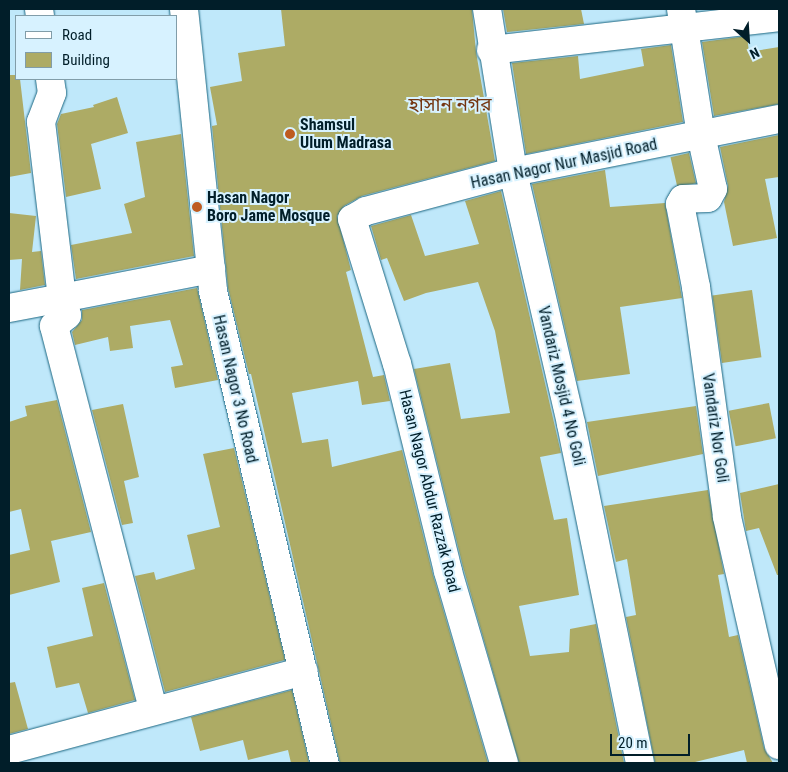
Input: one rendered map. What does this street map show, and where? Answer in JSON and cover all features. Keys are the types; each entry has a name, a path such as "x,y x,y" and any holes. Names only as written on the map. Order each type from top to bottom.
{"street":[{"name":"Hasan Nagor 3 No Road","path":"184,9 211,269 234,386 325,763"},
{"name":"Vandariz Mosjid 4 No Goli","path":"487,9 491,50 513,172 570,424 640,763"},
{"path":"491,50 586,37 682,19 779,17"},
{"path":"682,19 701,136"},
{"path":"50,80 52,94 41,122 62,298 67,315 54,326 153,709"},
{"name":"Hasan Nagor Nur Masjid Road","path":"352,219 366,211 513,172 779,119"},
{"name":"Vandariz Nor Goli","path":"701,136 712,194 683,199 680,204 696,287 727,517 779,745"},
{"name":"Hasan Nagor Abdur Razzak Road","path":"352,219 397,364 448,571 504,763"},
{"path":"9,308 211,269"},
{"path":"9,750 153,709 304,671"}],"building":[{"path":"281,9 472,9 476,52 495,161 362,196 344,206 337,216 351,270 346,272 373,377 384,375 390,401 362,405 358,381 292,393 302,443 328,439 332,467 402,450 433,575 488,763 340,763 251,374 249,374 228,288 212,126 217,125 210,87 242,81 238,53 285,46"},
{"path":"503,9 581,9 584,24 507,32"},
{"path":"747,36 749,52 779,47 779,104 714,116 702,42"},
{"path":"671,45 683,122 526,154 512,63 578,56 580,79 644,66 641,49"},
{"path":"9,75 15,75 15,80 20,80 31,173 9,177"},
{"path":"117,97 128,133 91,144 101,189 66,197 57,124 61,114 94,107 93,105"},
{"path":"181,134 194,256 76,279 71,245 132,233 124,204 145,197 136,142"},
{"path":"779,135 779,177 765,179 777,238 733,246 724,202 728,186 720,147"},
{"path":"689,153 696,183 677,187 670,157"},
{"path":"605,170 610,207 665,203 682,298 620,307 630,374 577,381 532,184"},
{"path":"501,191 561,453 540,457 554,520 567,518 579,595 519,606 530,656 569,652 570,629 596,624 624,763 519,763 463,567 414,369 450,363 461,419 510,413 495,331 478,282 426,293 404,301 387,258 381,260 371,226 411,215 425,256 479,244 465,201"},
{"path":"9,213 36,216 32,252 41,251 45,285 20,290 22,259 9,260"},
{"path":"197,288 218,380 175,388 171,367 183,365 170,320 130,326 133,348 110,351 108,337 75,345 72,332 82,320 82,310"},
{"path":"752,290 761,357 722,363 712,296"},
{"path":"57,400 91,532 51,541 60,582 9,595 9,555 30,550 21,509 9,512 9,422 27,416 25,406"},
{"path":"769,403 776,438 736,446 729,411"},
{"path":"123,404 139,477 124,481 133,523 122,525 92,410"},
{"path":"696,406 703,454 598,476 587,422"},
{"path":"234,448 285,660 165,692 135,576 154,572 156,580 195,569 187,535 220,527 203,454"},
{"path":"779,484 779,575 777,575 759,528 746,531 740,493"},
{"path":"708,490 724,574 718,575 729,637 738,635 764,748 773,763 747,763 744,750 691,763 655,763 626,617 636,615 627,559 616,562 604,506"},
{"path":"104,583 135,700 88,713 79,683 56,688 47,647 93,636 82,588"},
{"path":"15,682 28,729 9,734 9,683"},
{"path":"292,690 309,763 291,763 288,750 248,760 243,740 200,751 191,717"}],"place":[{"name":"Shamsul Ulum Madrasa","path":"290,134"},
{"name":"Hasan Nagor Boro Jame Mosque","path":"197,207"}],"district":[{"name":"হাসান নগর","path":"450,105"}]}
